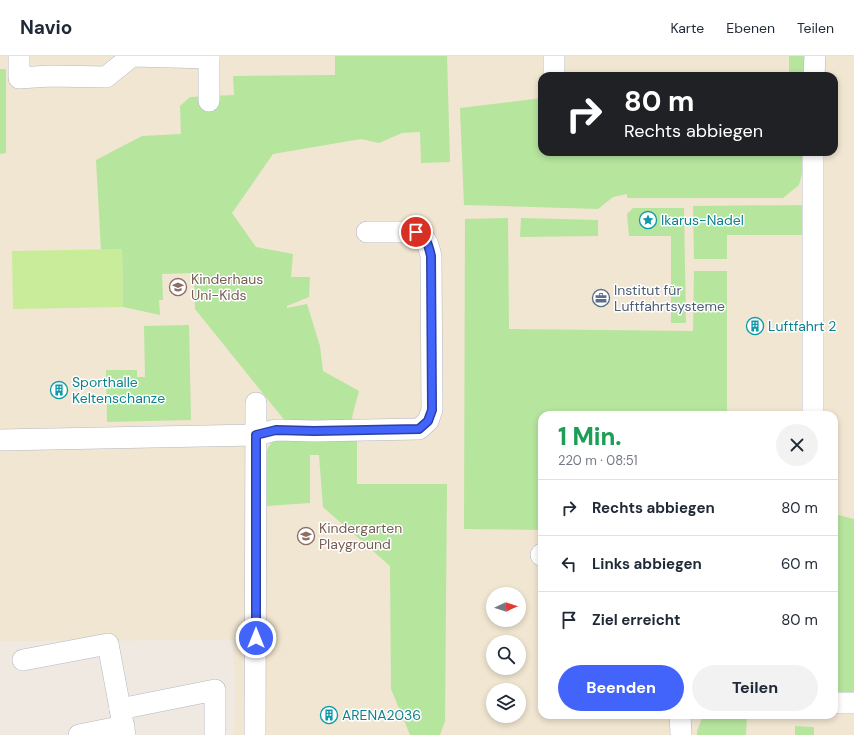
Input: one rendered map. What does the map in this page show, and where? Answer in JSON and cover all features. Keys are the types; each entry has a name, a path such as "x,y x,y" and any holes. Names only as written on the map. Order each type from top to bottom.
{"street":[{"path":"19,56 19,78 50,76 106,77 132,56 209,57 210,101"},
{"path":"554,56 554,72"},
{"path":"814,72 815,56"},
{"path":"813,156 813,411"},
{"path":"0,440 256,435 276,430 379,434 419,433 428,421 432,410 431,256 428,243 416,232 368,232"},
{"path":"255,735 256,403"},
{"path":"23,660 108,644 123,723"},
{"path":"79,735 123,723 215,690 215,735"},
{"path":"838,703 854,703"},
{"path":"680,719 680,735"}],"shaded area":[{"path":"0,56 854,56 854,735 234,735 235,694 233,640 0,641"}],"green space":[{"path":"335,56 447,56 450,162 421,163 420,132 402,133 379,143 361,139 273,154 232,213 256,247 293,254 291,277 310,277 309,297 287,306 287,308 307,304 320,346 323,371 359,391 352,417 357,437 357,484 447,484 445,721 440,735 410,735 391,689 390,566 323,507 319,455 310,455 310,503 267,506 265,455 272,442 290,427 195,309 194,273 162,274 163,300 159,300 160,315 123,307 122,249 101,250 96,160 142,136 181,134 180,106 190,97 234,95 233,76 335,75"},
{"path":"789,56 806,56 805,72 789,72"},
{"path":"0,69 6,69 6,153 0,154"},
{"path":"538,98 538,156 804,156 804,166 799,185 783,198 627,198 627,194 613,197 598,209 464,205 460,108"},
{"path":"806,205 807,235 727,235 727,259 694,259 693,206"},
{"path":"633,208 684,208 686,323 671,323 671,236 629,236 627,214"},
{"path":"508,218 509,329 693,331 694,271 727,271 727,411 538,411 538,530 464,529 465,219"},
{"path":"521,218 598,220 598,236 520,237"},
{"path":"122,249 123,307 13,309 12,251"},
{"path":"189,325 191,420 107,422 106,370 137,370 137,377 145,377 144,326"},
{"path":"838,515 854,519 854,694 838,694"},
{"path":"702,719 747,719 746,735 697,735"},
{"path":"795,726 814,727 814,735 795,735"}],"place":[{"name":"Ikarus-Nadel","path":"648,220"},
{"name":"Kinderhaus Uni-Kids","path":"178,287"},
{"name":"Institut für Luftfahrtsysteme","path":"601,298"},
{"name":"Luftfahrt 2","path":"755,326"},
{"name":"Sporthalle Keltenschanze","path":"59,390"},
{"name":"Kindergarten Playground","path":"306,536"},
{"name":"ARENA2036","path":"329,715"}],"route":[{"path":"256,638 256,435 276,430 314,431 419,429 428,421 432,410 431,256 428,243 416,232"}]}
